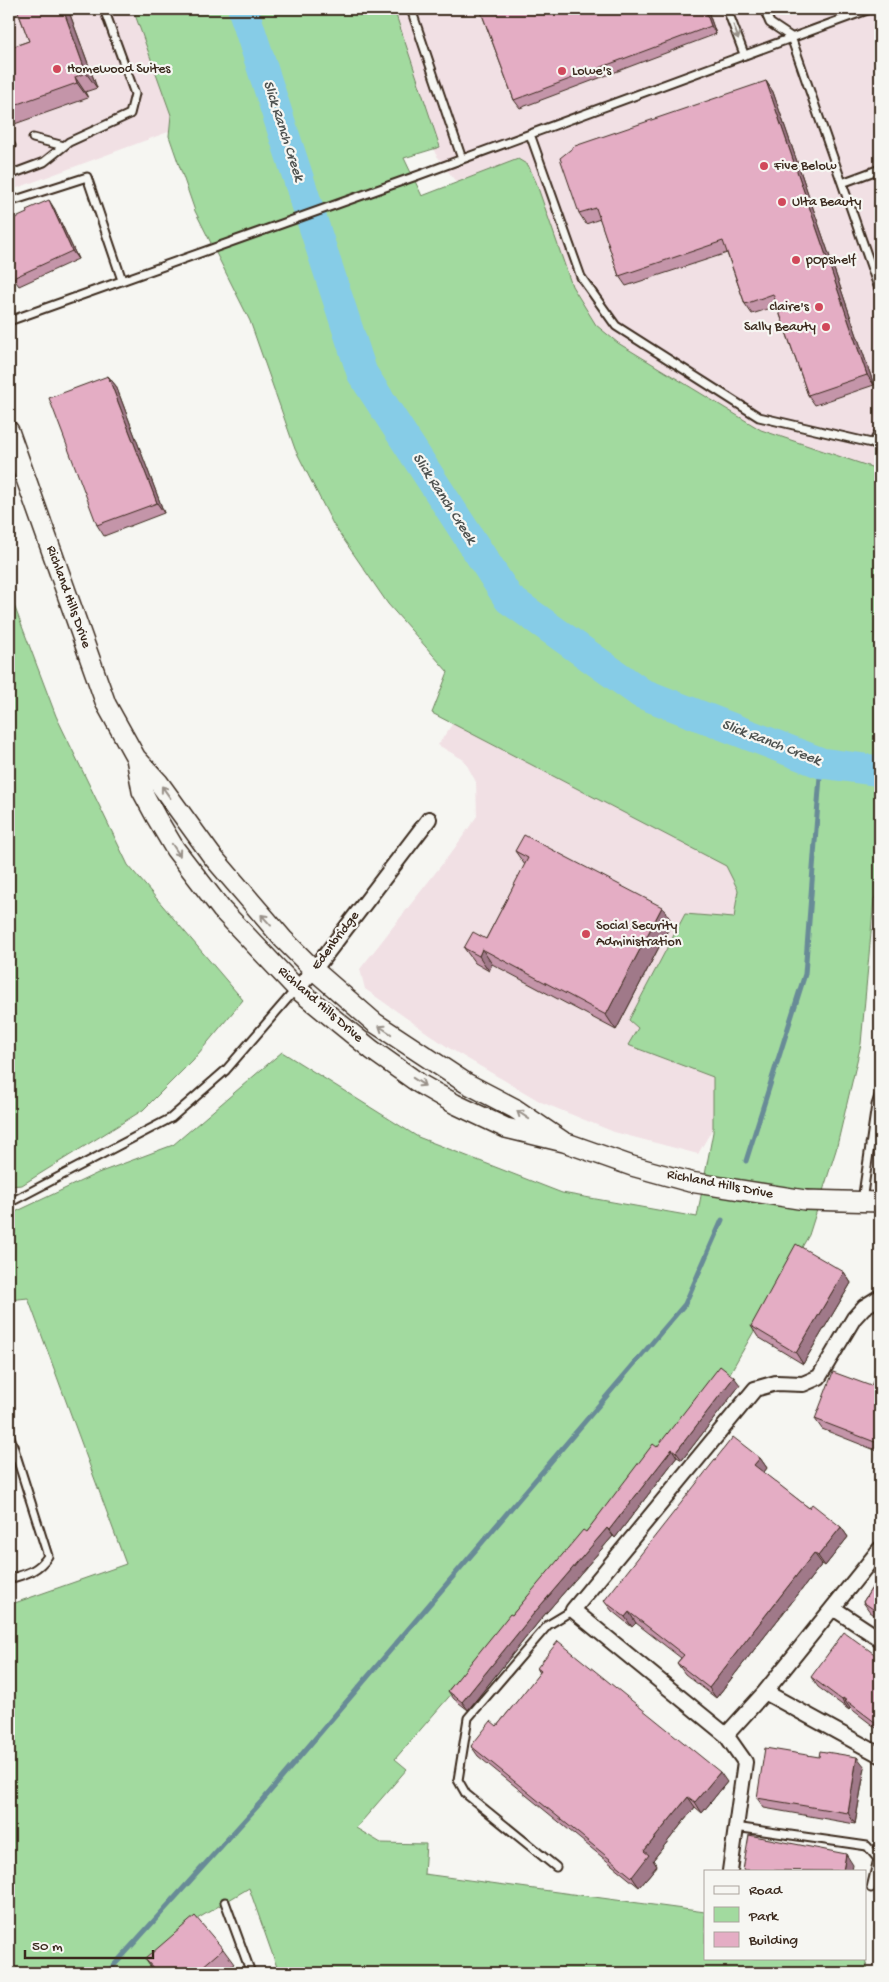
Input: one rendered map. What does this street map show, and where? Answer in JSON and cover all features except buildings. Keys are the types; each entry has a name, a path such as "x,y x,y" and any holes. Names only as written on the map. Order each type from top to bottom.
{"street":[{"name":"Richland Hills Drive","path":"9,431 106,704 136,758 159,783 241,893 314,970 375,1023 466,1083 514,1108 564,1142"},
{"name":"Richland Hills Drive","path":"136,758 142,791 175,849 222,910 297,989 372,1050 448,1100 506,1128 564,1142 632,1166 690,1182 806,1200 871,1202"},
{"name":"Edenbridge","path":"297,989 314,970 429,819"},
{"path":"730,1870 745,1762 726,1735 573,1610 756,1389 776,1383 803,1384 819,1377 854,1318 864,1307 880,1297"},
{"path":"726,1735 765,1692 880,1549"},
{"path":"833,1608 880,1639"},
{"path":"765,1692 876,1753"}],"lane":[{"path":"9,176 44,162 64,146 130,114 135,94 104,9"},
{"path":"411,9 462,159"},
{"path":"727,9 744,54"},
{"path":"764,9 770,24 791,37 880,292"},
{"path":"9,322 219,245 419,175 870,9"},
{"path":"530,134 581,277 616,326 759,417 877,444 880,430"},
{"path":"33,138 64,146"},
{"path":"842,183 880,169"},
{"path":"9,202 86,177 122,280"},
{"name":"Edenbridge","path":"9,1203 171,1118 226,1070 297,989"},
{"path":"871,1202 870,1144 880,1093"},
{"path":"870,1144 880,1144"},
{"path":"9,1433 48,1556 41,1566 31,1573 9,1579"},
{"path":"556,1867 466,1794 458,1780 468,1718 548,1625 573,1610"},
{"path":"736,1827 868,1846 878,1859"},
{"path":"871,1888 880,1843"},
{"path":"225,1902 252,1973"}],"shaded area":[{"path":"9,9 136,9 179,128 9,191"},
{"path":"385,9 880,9 880,525 657,384 512,260 435,153"},
{"path":"466,704 745,852 721,1114 698,1154 614,1132 541,1102 449,1048 365,989 360,969 454,849 477,816 476,782 464,760 438,745"}],"green space":[{"path":"133,9 394,9 440,147 404,158 422,196 518,159 528,165 536,182 572,286 596,325 618,343 761,430 880,470 880,891 874,899 861,1044 836,1150 809,1235 730,1373 395,1759 407,1769 356,1828 381,1843 426,1844 424,1874 704,1912 704,1960 865,1960 868,1973 279,1973 249,1888 192,1922 144,1973 9,1973 9,1605 126,1564 28,1298 9,1300 9,1215 98,1173 173,1145 282,1052 418,1137 562,1193 697,1217 713,1132 713,1077 628,1045 638,1028 629,1020 685,914 734,918 738,890 726,866 432,713 448,672 388,604 333,524 295,449 250,321 195,211 169,136 171,115"},
{"path":"9,592 56,716 128,865 243,1000 193,1060 143,1110 22,1185 9,1186"}],"waterway":[{"name":"Slick Ranch Creek","path":"243,9 362,373 509,599 641,693 821,763 880,771"},
{"path":"746,1161 805,974 821,763"},
{"path":"107,1973 262,1801 685,1304 722,1220"}],"place":[{"name":"Homewood Suites","path":"57,69"},
{"name":"Lowe's","path":"562,71"},
{"name":"Five Below","path":"764,166"},
{"name":"Ulta Beauty","path":"782,202"},
{"name":"pOpshelf","path":"796,260"},
{"name":"claire's","path":"819,307"},
{"name":"Sally Beauty","path":"826,327"},
{"name":"Social Security Administration","path":"586,934"}]}
